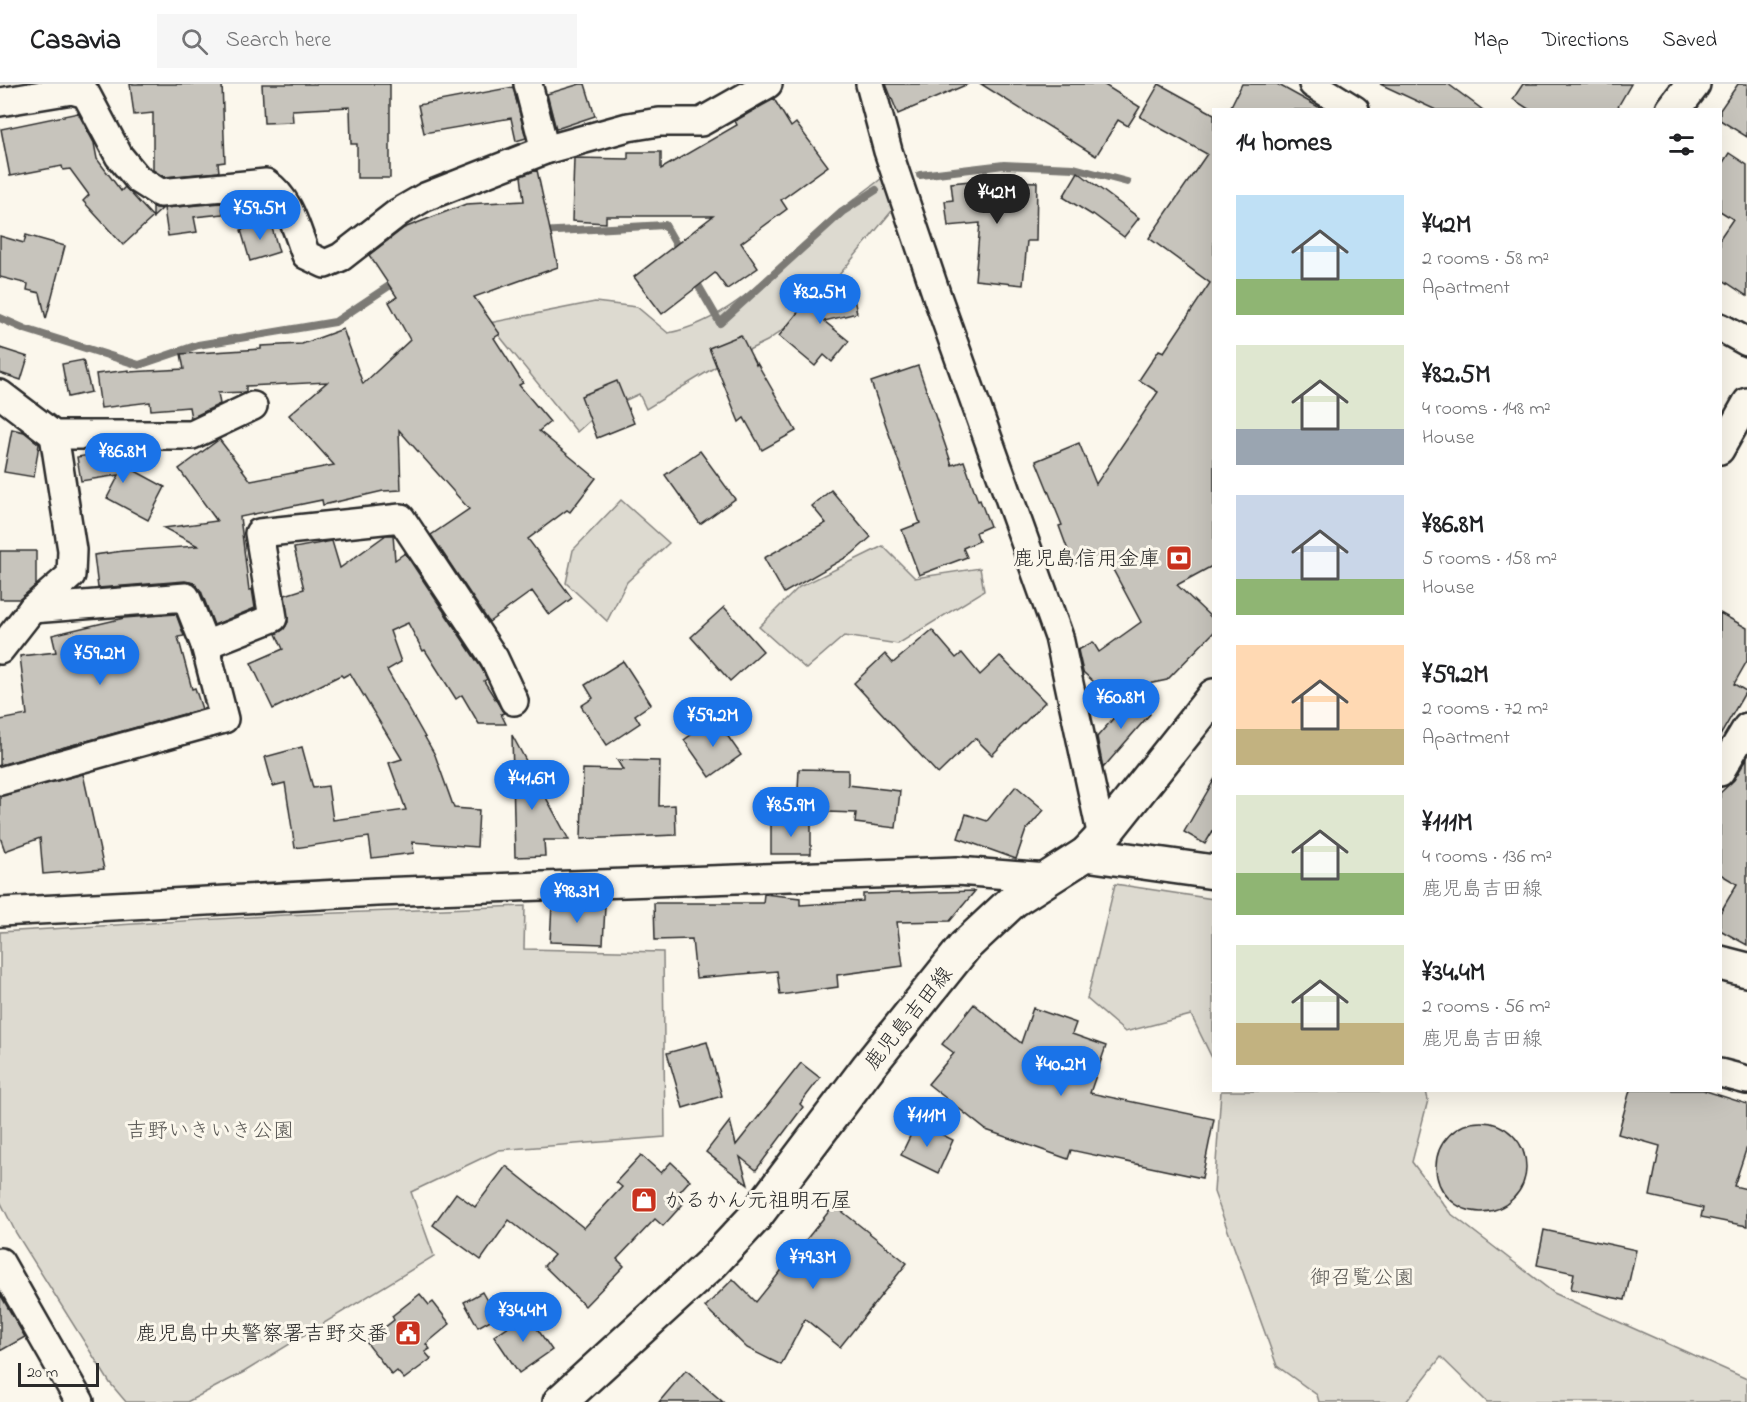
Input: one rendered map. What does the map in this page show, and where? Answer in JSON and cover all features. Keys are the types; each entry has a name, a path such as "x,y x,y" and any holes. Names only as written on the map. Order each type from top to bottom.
{"main road":[{"path":"1675,108 1693,84"},
{"name":"鹿児島吉田線","path":"560,1402 719,1256 754,1218 869,1065 965,946 1014,900 1094,845 1212,698"},
{"path":"1094,845 1212,872"},
{"path":"1722,964 1747,970"}],"street":[{"path":"528,84 545,150"},
{"path":"0,102 90,89 119,156 138,179 160,193 266,183 278,191 284,200 306,255 325,264 341,257 399,212 425,197 545,150 628,127 659,122 701,122 768,84"},
{"path":"870,84 888,151 934,288 1059,637 1094,845"},
{"path":"1312,84 1352,108"},
{"path":"1722,328 1747,342"},
{"path":"1,401 54,435 192,435 254,406"},
{"path":"1722,446 1747,402"},
{"path":"0,650 32,609 71,575 72,550 54,435"},
{"path":"205,645 273,618 260,533 401,518 494,658 514,701"},
{"path":"0,781 224,719 205,645 186,597 32,609"},
{"path":"1722,769 1747,727"},
{"path":"0,912 377,891 957,871 1048,878"},
{"path":"1722,1074 1747,1080"},
{"path":"1,1266 80,1402"}],"green space":[{"path":"882,178 896,206 811,309 767,341 722,363 646,409 639,394 598,413 577,432 489,323 595,302 637,307 668,333 691,327 713,317 753,289 831,218"},
{"path":"621,500 669,543 627,582 607,621 566,583 573,550"},
{"path":"883,546 915,578 980,568 984,591 898,644 844,636 806,669 759,627 799,587"},
{"path":"1115,884 1212,899 1212,1058 1191,1015 1125,1032 1087,999"},
{"name":"吉野いきいき公園","path":"525,906 524,949 663,952 665,1137 499,1150 411,1192 434,1256 244,1372 187,1402 126,1402 110,1383 16,1233 0,1201 0,932 284,915"},
{"name":"御召覧公園","path":"1221,1092 1426,1092 1428,1100 1412,1162 1450,1213 1554,1293 1747,1379 1747,1402 1487,1402 1441,1357 1406,1402 1319,1402 1317,1395 1277,1366 1214,1192"}],"building":[{"path":"130,84 222,84 225,162 218,163 219,172 164,177 153,170 153,113 134,115"},
{"path":"262,84 390,84 390,178 357,178 357,144 351,144 350,107 292,110 293,122 264,123"},
{"path":"585,84 595,116 556,129 547,94"},
{"path":"886,84 968,84 898,114"},
{"path":"981,84 1103,84 1140,107 1128,126 1118,120 1096,156"},
{"path":"1159,84 1212,113 1212,566 1177,585 1212,618 1212,634 1167,680 1106,693 1083,672 1078,650 1093,642 1099,652 1141,622 1104,553 1073,564 1059,526 1062,525 1036,461 1079,443 1096,484 1158,392 1139,380 1159,350 1164,352 1210,283 1149,238 1207,154 1140,117"},
{"path":"1242,84 1277,84 1320,108 1230,108"},
{"path":"1380,84 1448,84 1480,108 1432,108"},
{"path":"1523,84 1631,84 1617,108 1527,108 1513,99"},
{"path":"1738,84 1747,84 1747,137 1722,121 1721,108"},
{"path":"513,87 526,138 516,141 511,118 424,133 418,105"},
{"path":"774,99 791,127 796,123 828,166 781,200 787,209 741,243 758,268 727,289 715,273 662,314 634,277 713,216 606,216 606,223 572,221 574,158 628,159 628,152 661,152 661,169 737,125 735,121"},
{"path":"78,113 94,143 97,159 121,191 125,187 153,217 153,207 162,209 123,245 83,201 89,195 70,169 63,170 62,166 10,176 1,129"},
{"path":"1729,153 1747,165 1747,296 1722,279 1722,235 1733,219 1722,212 1722,164"},
{"path":"537,170 558,267 474,297 500,334 494,338 523,383 519,385 550,422 539,431 596,478 570,512 567,510 528,539 572,598 549,615 532,591 489,622 431,535 469,509 399,430 401,490 383,491 323,505 322,500 240,517 249,590 252,589 255,608 214,625 201,591 194,583 185,581 98,588 94,555 198,546 164,528 217,521 179,469 219,439 251,481 334,465 289,415 327,382 246,386 246,392 218,393 220,404 191,418 189,407 151,410 150,402 101,408 96,374 129,370 129,372 184,369 181,354 302,344 343,329 363,384 410,340 389,302 397,297 369,255 404,228 466,204 524,201 521,176"},
{"path":"1078,172 1139,218 1124,237 1093,214 1063,197"},
{"path":"981,180 1037,182 1036,241 1027,241 1023,285 975,280 980,223 948,226 945,201 953,200 951,183"},
{"path":"222,203 223,214 194,217 197,232 168,236 164,208"},
{"path":"270,221 279,252 250,261 241,230"},
{"path":"26,235 65,246 46,319 40,293 27,290 28,284 0,277 0,236 24,243"},
{"path":"851,285 857,313 824,321 849,341 832,362 824,355 815,366 779,336 812,295"},
{"path":"741,335 756,365 757,363 796,431 762,450 744,418 739,422 709,348"},
{"path":"0,348 28,357 21,380 0,373"},
{"path":"83,360 91,392 68,397 62,364"},
{"path":"918,366 952,465 964,461 978,501 980,500 990,526 976,532 979,541 963,548 967,557 919,575 902,530 920,523 871,382"},
{"path":"617,381 634,423 597,438 581,396"},
{"path":"12,429 24,432 39,444 34,477 4,472"},
{"path":"700,451 735,499 700,524 665,475"},
{"path":"102,453 165,487 148,520 107,498 119,475 81,481 77,457"},
{"path":"831,490 871,537 852,554 784,593 764,558 826,523 812,506"},
{"path":"386,535 393,535 395,560 405,553 482,669 487,679 484,681 504,713 501,714 506,724 479,724 462,695 456,699 425,650 423,651 408,623 390,631 401,662 387,670 435,755 454,808 479,810 477,847 412,842 414,853 372,858 369,837 295,848 285,783 273,786 265,757 302,747 313,788 328,786 333,820 406,810 389,763 402,759 350,673 343,677 341,675 273,709 251,663 283,649 276,634 284,629 288,622 285,595 304,589 294,548 332,541 340,568"},
{"path":"0,551 36,551 36,585 20,599 0,599"},
{"path":"724,607 763,651 730,681 691,637"},
{"path":"176,614 184,636 178,637 192,689 195,688 202,709 0,765 0,720 27,715 20,656 56,652 52,635 124,618"},
{"path":"1722,614 1747,628 1747,661 1734,684 1746,691 1722,733"},
{"path":"932,630 956,658 962,653 980,675 1000,656 1045,702 992,755 975,738 938,774 854,683 885,654 893,663"},
{"path":"623,661 651,704 635,715 640,723 607,745 581,706 593,698 585,685"},
{"path":"1131,698 1150,714 1103,768 1097,737"},
{"path":"715,718 741,755 710,777 684,740"},
{"path":"512,735 569,840 544,840 545,856 515,857"},
{"path":"1747,758 1747,945 1722,931 1722,910 1737,884 1722,875 1722,791 1734,780"},
{"path":"617,760 660,761 659,806 675,805 676,835 581,839 583,769 623,770"},
{"path":"799,769 848,770 848,785 900,791 896,828 855,823 856,813 797,811"},
{"path":"83,774 104,869 43,874 40,838 5,851 0,837 0,796"},
{"path":"1212,783 1212,832 1205,844 1184,832"},
{"path":"1016,786 1044,810 1026,830 1016,859 958,838 966,814 987,821"},
{"path":"771,822 811,822 811,854 771,854"},
{"path":"975,891 950,921 897,922 903,966 837,975 838,987 780,995 777,971 696,978 692,939 655,940 654,903 763,903 764,894 800,898 800,905 863,901 863,894"},
{"path":"552,904 605,907 603,944 550,942"},
{"path":"974,1004 1021,1043 1033,1008 1076,1023 1072,1034 1106,1046 1090,1093 1214,1119 1202,1178 1071,1150 1068,1159 986,1130 928,1084 954,1053 942,1044"},
{"path":"707,1042 722,1096 683,1108 667,1053"},
{"path":"801,1063 820,1078 800,1104 803,1107 756,1170 740,1157 748,1185 706,1152 730,1121 736,1145"},
{"path":"1629,1092 1709,1092 1747,1104 1747,1147 1734,1186 1747,1189 1747,1226 1701,1217 1703,1208 1650,1196 1660,1146 1618,1134"},
{"path":"917,1122 953,1140 938,1173 901,1155"},
{"path":"1481,1122 1498,1125 1513,1135 1523,1150 1526,1167 1523,1184 1513,1199 1498,1209 1481,1212 1464,1209 1449,1199 1439,1184 1436,1167 1439,1150 1449,1135 1464,1125"},
{"path":"641,1155 661,1173 671,1162 690,1180 675,1197 683,1204 663,1226 655,1219 617,1259 624,1266 585,1306 544,1266 554,1255 509,1220 481,1260 433,1225 456,1193 475,1207 506,1166 584,1228 622,1187 616,1182"},
{"path":"834,1205 907,1263 840,1347 805,1319 781,1365 747,1348 705,1307 733,1279 756,1302"},
{"path":"1544,1230 1636,1250 1625,1300 1571,1289 1574,1273 1537,1265"},
{"path":"482,1292 496,1317 478,1327 464,1302"},
{"path":"0,1294 25,1337 0,1351"},
{"name":"鹿児島中央警察署吉野交番","path":"420,1294 429,1305 433,1302 450,1324 426,1344 430,1349 425,1352 431,1359 404,1379 397,1371 392,1375 366,1342 394,1320 392,1316"},
{"path":"527,1314 552,1350 519,1373 494,1336"},
{"path":"686,1370 723,1402 659,1402"}],"waterway":[{"path":"920,175 1004,165 1074,168 1127,182"},
{"path":"694,278 720,323 842,212 876,190"},
{"path":"539,232 665,225 681,253"},
{"path":"0,318 25,329 139,365 198,345 335,322 398,280"}],"place":[{"name":"鹿児島信用金庫","path":"1179,558"},
{"name":"かるかん元祖明石屋","path":"644,1200"},
{"name":"鹿児島中央警察署吉野交番","path":"408,1333"}]}
